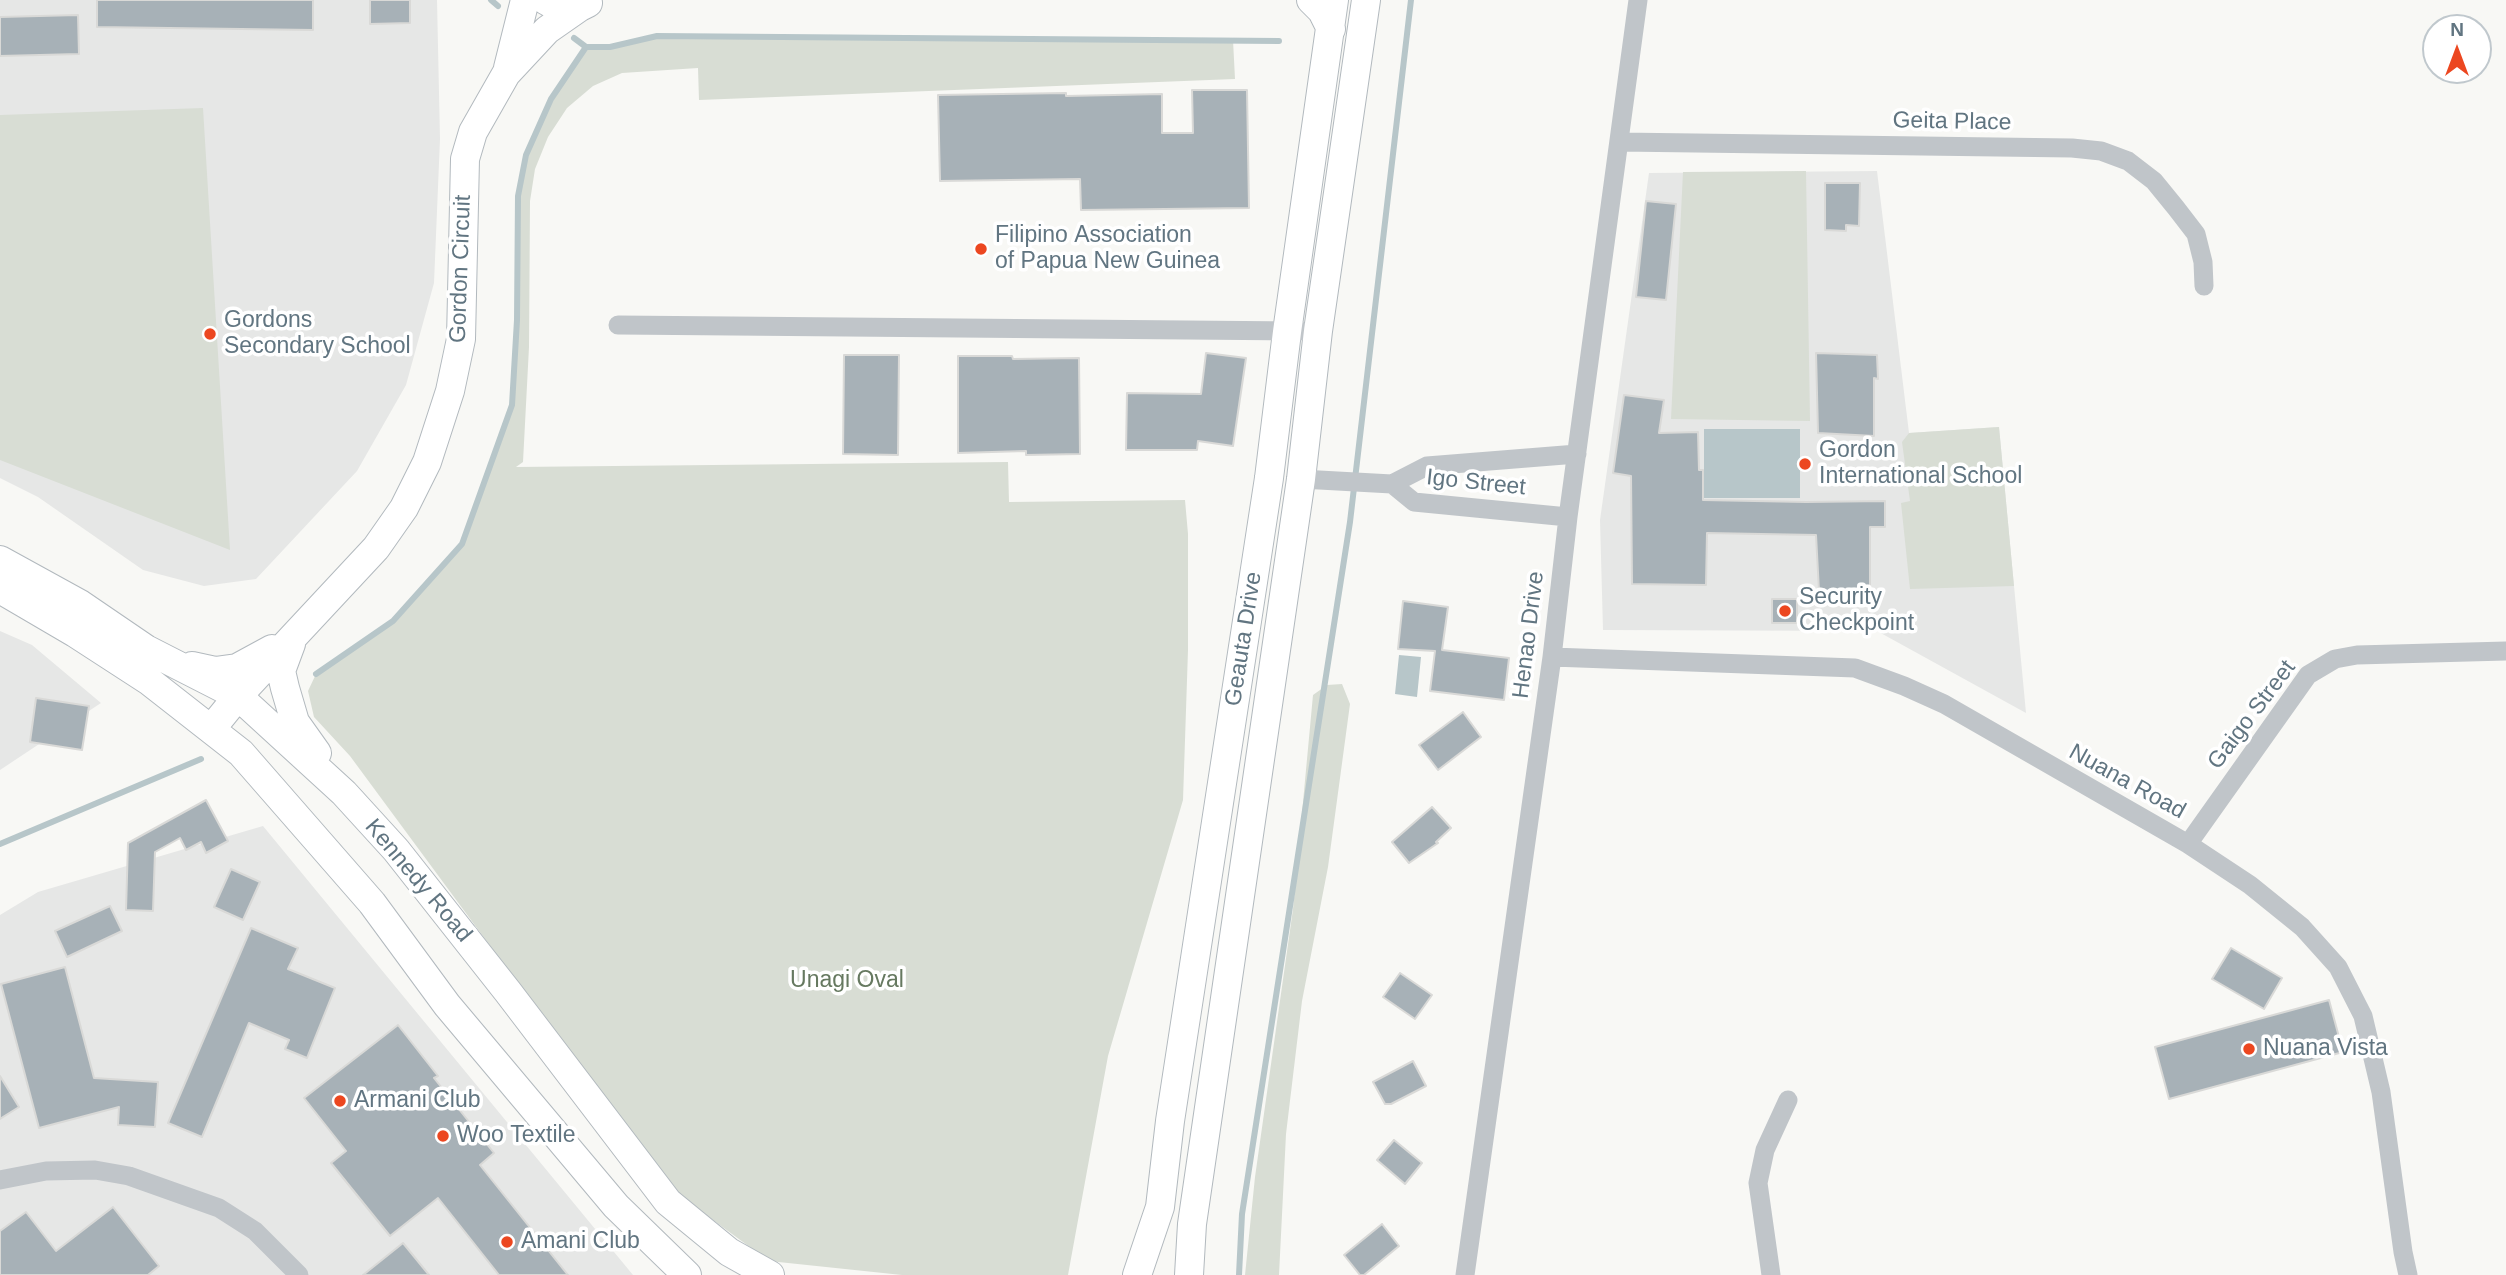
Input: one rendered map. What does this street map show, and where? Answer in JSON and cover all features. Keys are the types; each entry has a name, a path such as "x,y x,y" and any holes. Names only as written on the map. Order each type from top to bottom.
{"main road":[{"name":"Gordon Circuit","path":"506,74 525,0"},
{"path":"545,0 552,4 587,3"},
{"path":"1311,0 1322,11 1331,29"},
{"name":"Geauta Drive","path":"1137,1275 1160,1207 1170,1121 1269,478 1334,0"},
{"name":"Geauta Drive","path":"1189,1275 1192,1224 1311,480 1318,331 1366,0"},
{"name":"Gordon Circuit","path":"212,729 238,696 376,548 404,508 428,462 444,414 461,339 466,159 473,132 506,74 547,30 587,3"},
{"name":"Kennedy Road","path":"0,560 71,599 146,649 238,696 344,793 396,850 508,992 667,1202 729,1252 770,1275"},
{"path":"0,589 149,681 241,753 372,903 447,1005 616,1206 687,1275"},
{"path":"146,649 179,664 215,671 237,668 293,638"},
{"path":"293,638 281,671 295,722 344,793"}],"street":[{"name":"Henao Drive","path":"1465,1275 1552,657 1568,517 1638,0"},
{"name":"Geita Place","path":"1620,142 2072,148 2101,151 2128,161 2154,181 2196,234 2203,262 2204,286"},
{"path":"618,324 1318,331"},
{"path":"1392,484 1427,466 1577,454"},
{"name":"Igo Street","path":"1311,480 1392,484 1413,502 1568,517"},
{"name":"Gaigo Street","path":"2188,844 2308,675 2335,659 2357,655 2506,651"},
{"name":"Nuana Road","path":"1552,657 1855,667 1944,704 2188,844 2250,885 2302,927 2338,968 2363,1016 2381,1092 2408,1275"},
{"path":"1771,1275 1758,1182 1765,1150 1788,1100"},
{"path":"0,1180 46,1171 95,1170 129,1176 219,1208 255,1231 299,1275"},
{"path":"729,1252 735,1264 752,1275"}],"shaded area":[{"name":"Gordons Secondary School","path":"0,0 437,0 440,139 434,283 406,385 357,471 256,579 204,586 143,570 38,497 0,478"},
{"name":"Gordon International School","path":"1877,171 1909,433 1999,427 2026,713 1877,631 1603,630 1600,520 1649,173"},
{"path":"1704,429 1800,429 1800,498 1704,498"},
{"path":"0,631 32,645 101,703 0,770"},
{"path":"1399,655 1421,657 1417,697 1395,694"},
{"path":"263,826 633,1275 0,1275 0,915 38,892"}],"green space":[{"name":"Unagi Oval","path":"657,36 1233,40 1235,79 699,100 698,68 622,73 593,86 567,108 548,137 535,169 530,201 529,347 523,462 516,467 1008,462 1009,502 1185,500 1188,534 1188,650 1183,800 1108,1056 1068,1275 902,1275 769,1261 650,1174 530,1000 350,756 314,717 308,691 316,674 393,621 462,544 512,405 517,320 518,196 526,155 551,99 586,47 610,47"},
{"path":"203,108 230,550 0,460 0,115"},
{"path":"1806,171 1810,421 1671,419 1683,172"},
{"path":"1999,427 2014,586 1910,589 1901,503 1910,501 1902,442 1909,433"},
{"path":"1342,684 1350,704 1328,867 1302,1001 1286,1134 1279,1275 1245,1275 1255,1177 1293,909 1313,695 1327,685"}],"building":[{"path":"97,0 313,0 313,30 97,27"},
{"path":"370,0 410,0 410,23 370,24"},
{"path":"78,15 79,54 0,56 0,17"},
{"path":"1192,90 1247,90 1249,208 1081,210 1080,179 940,181 938,95 1162,94 1162,133 1193,133"},
{"path":"1825,183 1860,183 1859,226 1846,225 1846,231 1825,230"},
{"path":"1646,201 1676,204 1666,300 1636,297"},
{"path":"1206,353 1246,358 1233,446 1198,441 1197,450 1126,450 1127,393 1201,394"},
{"path":"1816,353 1877,355 1878,379 1874,378 1874,436 1818,433"},
{"path":"844,355 899,355 898,455 843,454"},
{"path":"958,356 1079,358 1080,454 1026,455 1026,451 958,453"},
{"path":"1624,395 1664,400 1659,433 1698,432 1699,470 1703,470 1703,500 1885,501 1885,527 1870,527 1870,591 1819,591 1816,535 1707,533 1706,585 1632,584 1631,476 1613,473"},
{"name":"Security Checkpoint","path":"1772,599 1797,599 1797,623 1772,623"},
{"path":"1403,601 1448,607 1442,650 1509,658 1504,700 1430,691 1435,651 1398,649"},
{"path":"36,698 89,706 82,750 30,742"},
{"path":"1463,712 1481,737 1438,770 1419,745"},
{"path":"206,800 228,841 206,853 201,842 186,850 180,838 155,852 153,911 126,910 128,843"},
{"path":"1432,807 1451,828 1436,842 1438,843 1409,863 1392,842"},
{"path":"231,869 260,882 243,920 214,907"},
{"path":"110,906 122,931 67,957 55,931"},
{"path":"251,928 298,948 288,969 335,988 307,1058 285,1049 289,1040 249,1023 202,1137 168,1123"},
{"path":"2231,948 2282,978 2264,1009 2212,979"},
{"path":"65,967 94,1078 158,1082 155,1127 118,1125 119,1107 39,1128 1,984"},
{"path":"1400,973 1432,995 1415,1019 1383,997"},
{"name":"Nuana Vista","path":"2329,1000 2343,1052 2169,1099 2155,1047"},
{"path":"398,1025 438,1076 434,1078 494,1153 480,1165 568,1275 499,1275 438,1198 390,1236 331,1163 346,1151 304,1098"},
{"path":"1413,1061 1426,1086 1391,1104 1385,1104 1373,1082"},
{"path":"0,1076 19,1107 0,1119"},
{"path":"1394,1140 1422,1163 1405,1184 1377,1160"},
{"path":"113,1207 159,1266 148,1275 0,1275 0,1231 26,1212 56,1251"},
{"path":"1382,1224 1399,1246 1364,1275 1360,1275 1344,1255"},
{"path":"403,1243 429,1275 363,1275"}],"waterway":[{"path":"491,0 498,6"},
{"path":"1239,1275 1242,1214 1350,522 1411,0"},
{"path":"316,674 393,621 462,544 512,405 517,320 518,196 526,155 551,99 586,47 610,47 657,36 1279,41"},
{"path":"574,38 586,47"},
{"path":"0,844 201,759"}],"place":[{"name":"Filipino Association of Papua New Guinea","path":"981,249"},
{"name":"Gordons Secondary School","path":"210,334"},
{"name":"Gordon International School","path":"1805,464"},
{"name":"Security Checkpoint","path":"1785,611"},
{"name":"Nuana Vista","path":"2249,1049"},
{"name":"Armani Club","path":"340,1101"},
{"name":"Woo Textile","path":"443,1136"},
{"name":"Amani Club","path":"507,1242"}]}
